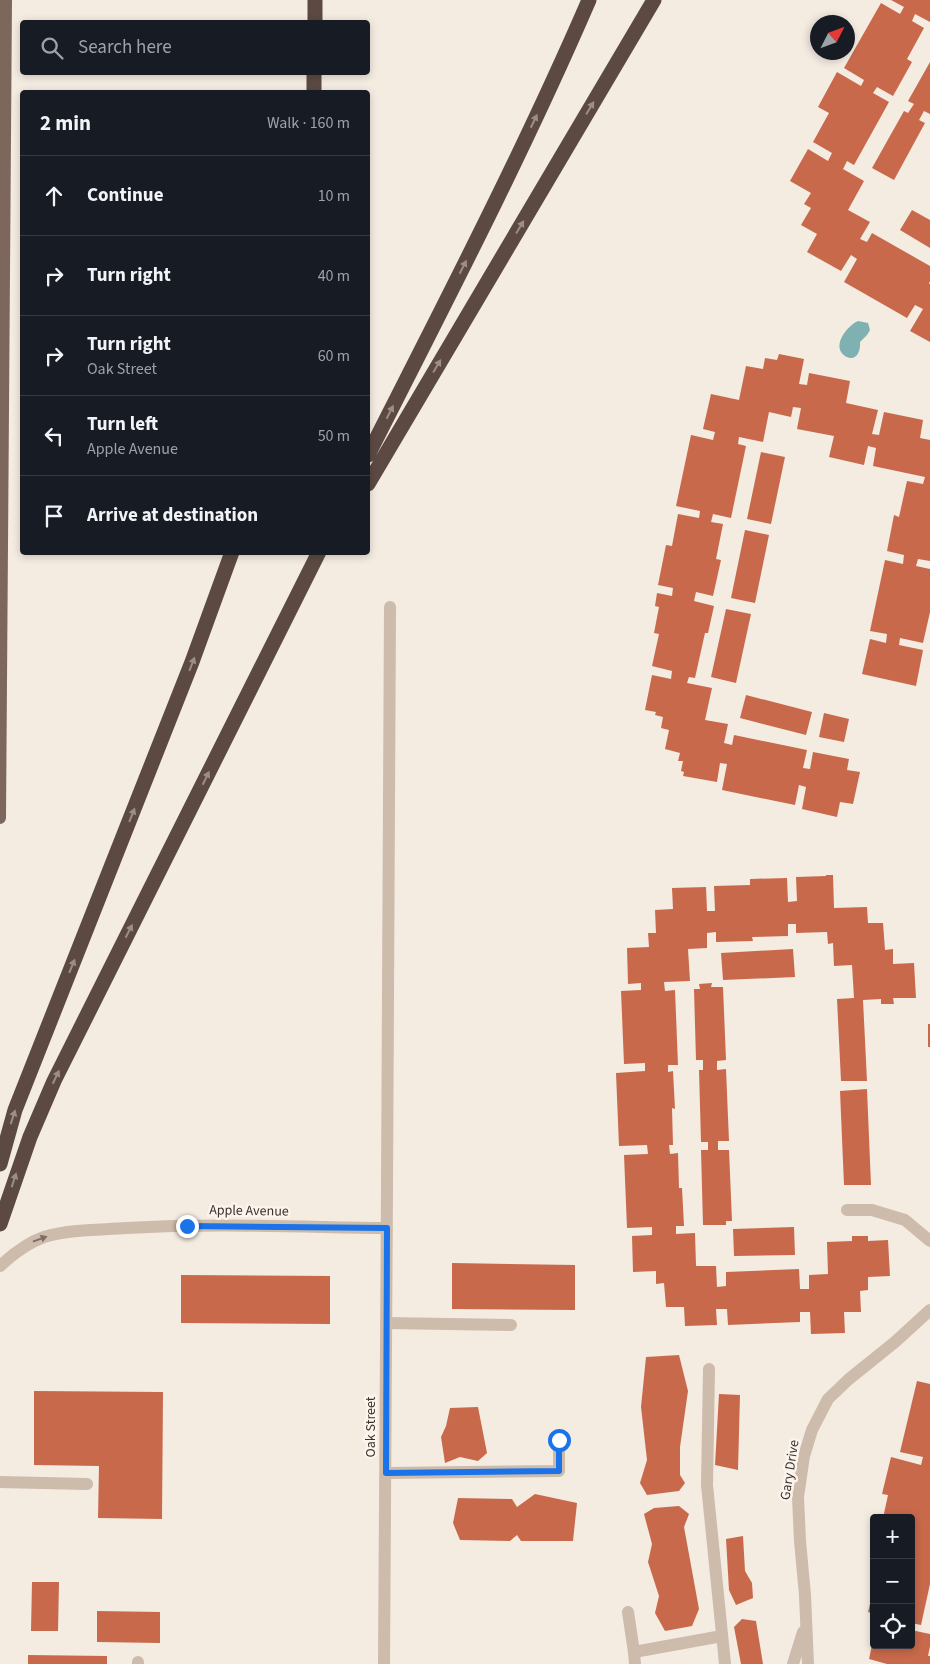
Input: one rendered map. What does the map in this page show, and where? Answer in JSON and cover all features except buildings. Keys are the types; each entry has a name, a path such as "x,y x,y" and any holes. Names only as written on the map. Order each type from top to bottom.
{"highway":[{"path":"315,0 315,20"},
{"path":"370,451 548,94 589,0"},
{"path":"370,481 654,0"},
{"path":"314,75 314,90"},
{"path":"0,1164 8,1132 24,1087 189,670 231,555"},
{"path":"0,1224 26,1146 46,1099 318,555"},
{"path":"227,736 326,555"}],"main road":[{"path":"0,818 6,0"}],"street":[{"name":"Oak Street","path":"384,1664 390,607"},
{"path":"847,1210 872,1210 905,1220 930,1241"},
{"name":"Apple Avenue","path":"0,1266 29,1243 45,1237 89,1231 187,1226 387,1228"},
{"name":"Gary Drive","path":"808,1664 798,1497 804,1456 812,1430 828,1399 930,1310"},
{"path":"386,1324 511,1325"},
{"path":"709,1369 707,1485 725,1664"},
{"path":"386,1473 559,1471 559,1440"},
{"path":"0,1482 87,1484"},
{"path":"628,1612 634,1658 722,1636"},
{"name":"Gary Drive","path":"793,1664 805,1625"}],"water":[{"path":"858,321 868,323 870,330 860,342 860,349 857,355 849,358 841,352 840,342 849,327"}],"route":[{"path":"187,1226 387,1228 386,1473 559,1471 559,1440"}]}
